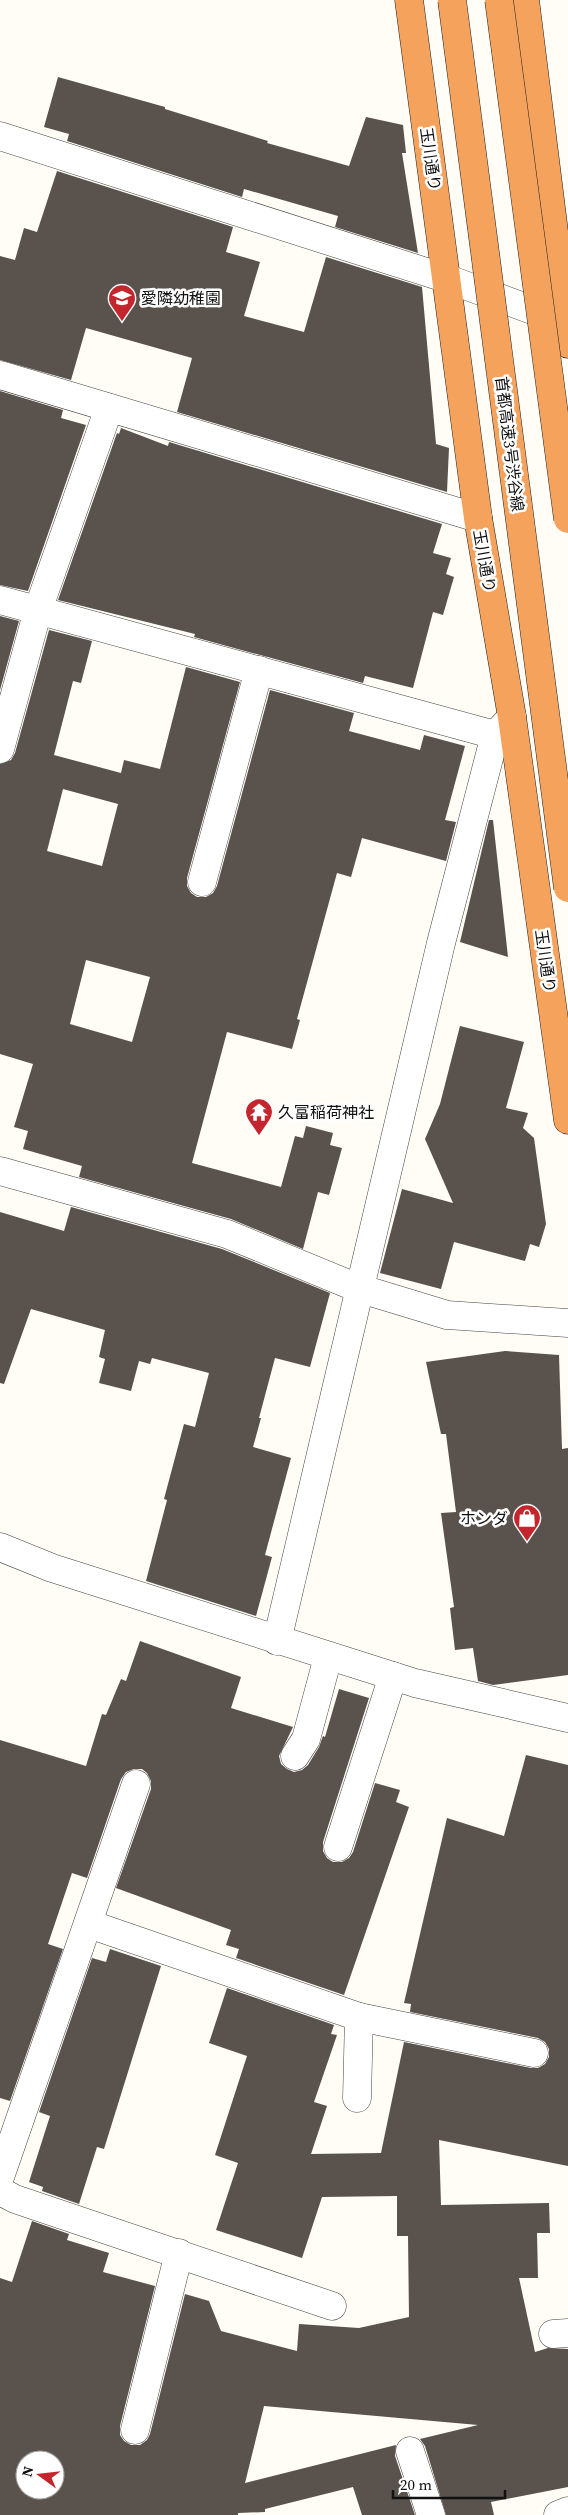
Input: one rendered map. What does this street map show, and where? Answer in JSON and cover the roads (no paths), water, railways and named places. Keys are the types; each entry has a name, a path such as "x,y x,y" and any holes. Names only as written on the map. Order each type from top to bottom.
{"highway":[{"name":"玉川通り","path":"409,0 448,278 503,726 568,1120"},
{"name":"首都高速3号渋谷線","path":"452,0 568,888"},
{"path":"499,0 568,519"},
{"path":"526,0 567,330"}],"street":[{"path":"0,136 448,278 567,330"},
{"path":"0,375 478,518"},
{"path":"0,749 38,610 109,408"},
{"path":"0,600 259,670 503,726 441,943 358,1288 277,1641"},
{"path":"202,882 259,670"},
{"path":"0,1171 227,1234 358,1288 447,1315 568,1323"},
{"path":"0,1547 52,1568 277,1641 393,1676 568,1718"},
{"path":"295,1756 306,1739 328,1656"},
{"path":"338,1846 393,1676"},
{"path":"0,2177 136,1784"},
{"path":"89,1924 359,2017 534,2053"},
{"path":"357,2098 359,2017"},
{"path":"0,2191 15,2199 332,2306"},
{"path":"135,2430 179,2253"},
{"path":"410,2451 431,2515"},
{"path":"558,2515 568,2511"}],"place":[{"name":"愛隣幼稚園","path":"122,322"},
{"name":"久富稲荷神社","path":"259,1136"},
{"name":"ホンダ","path":"527,1542"}]}
